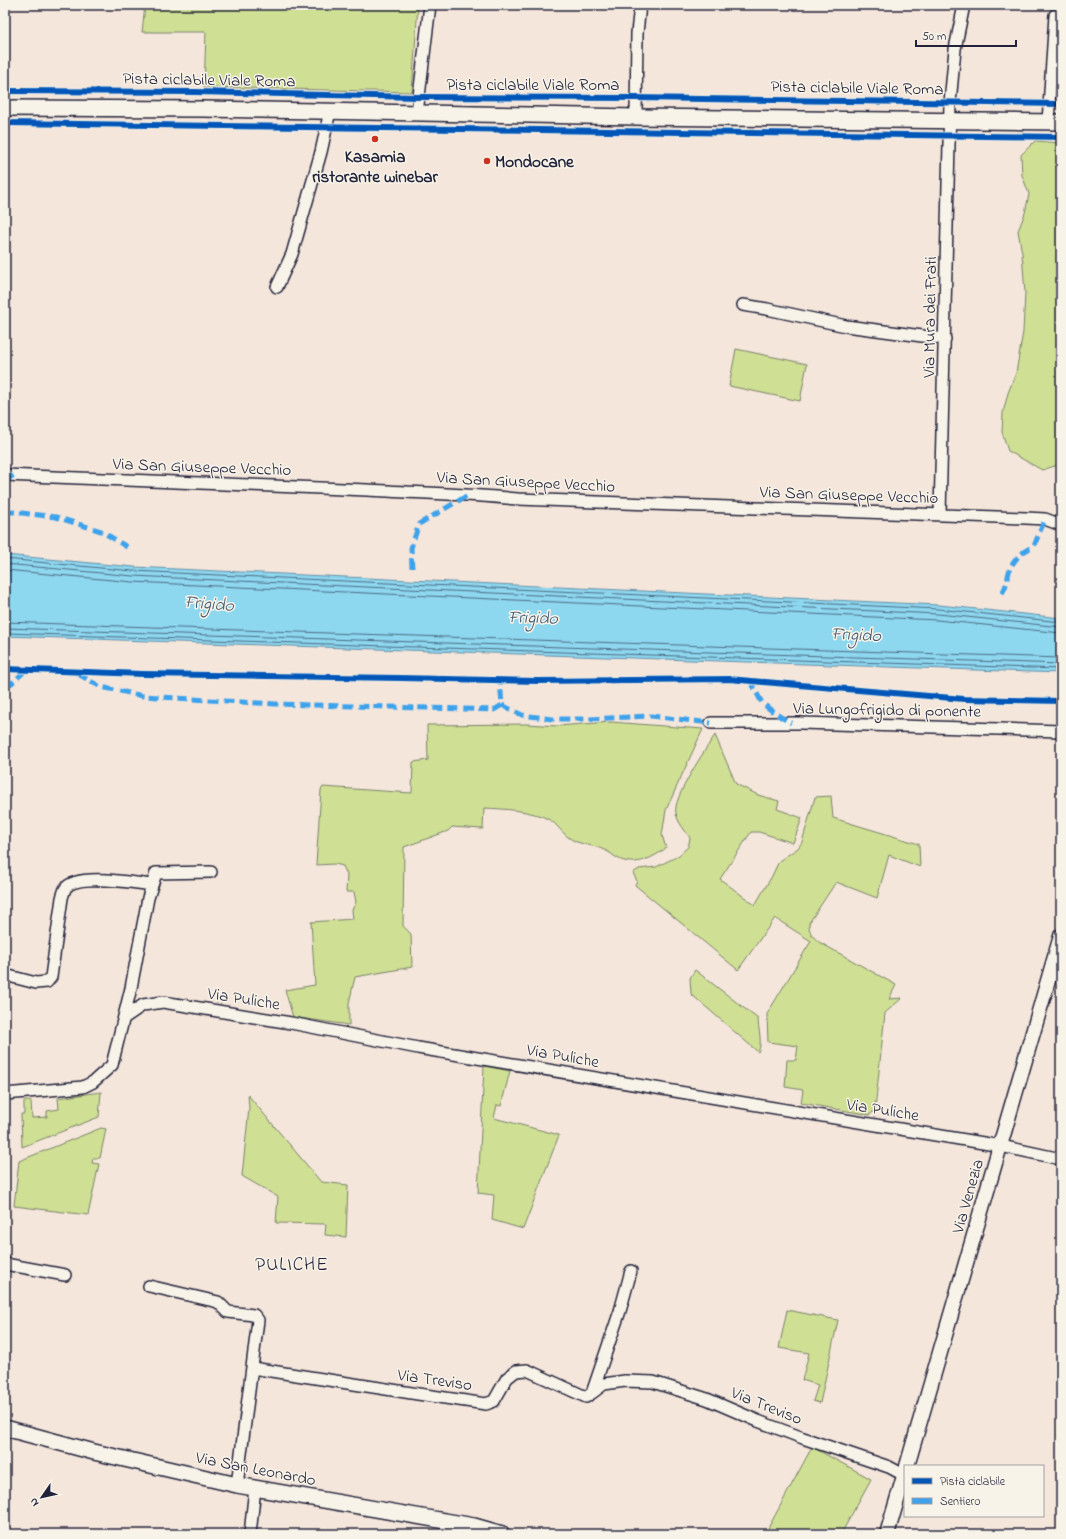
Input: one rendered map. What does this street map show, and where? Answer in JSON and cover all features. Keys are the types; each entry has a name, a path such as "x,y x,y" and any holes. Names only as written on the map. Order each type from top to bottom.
{"main road":[{"path":"5,108 203,109 636,117 1055,122"},
{"name":"Via San Leonardo","path":"5,1428 94,1452 237,1485 474,1526 502,1534"}],"street":[{"path":"417,113 430,5"},
{"path":"636,117 637,33 640,5"},
{"name":"Via Mura dei Frati","path":"940,514 950,103 955,49 964,5"},
{"path":"1055,15 1055,122"},
{"path":"277,287 292,254 321,152 330,111"},
{"path":"743,305 767,308 846,326 945,339"},
{"name":"Via San Giuseppe Vecchio","path":"5,475 122,481 470,494 518,499 940,514 1045,519 1061,525"},
{"name":"Via Lungofrigido di ponente","path":"711,723 801,723 1061,731"},
{"path":"5,1094 83,1087 93,1082 112,1065 124,1018 152,885 156,873 211,872"},
{"path":"5,975 36,983 47,982 51,977 62,898 65,888 75,882 102,879 152,885"},
{"name":"Via Venezia","path":"907,1465 1061,936"},
{"name":"Via Puliche","path":"124,1018 143,1005 163,1002 291,1023 418,1048 1001,1146 1061,1159"},
{"path":"5,1264 65,1275"},
{"path":"592,1393 620,1311 631,1271"},
{"path":"149,1286 218,1302 228,1312 254,1315 258,1320 237,1485"},
{"name":"Via Treviso","path":"252,1368 486,1404 494,1401 507,1378 516,1371 527,1370 586,1397 604,1384 625,1381 653,1382 707,1400 803,1438 904,1471"},
{"name":"Via Venezia","path":"887,1534 904,1474"},
{"path":"250,1534 255,1488"}],"green space":[{"path":"145,5 418,5 412,92 204,87 206,32 142,32"},
{"path":"1035,141 1061,143 1061,464 1042,470 1008,451 1002,432 1003,413 1008,393 1016,373 1023,332 1025,293 1022,253 1018,231 1025,213 1029,194 1022,175 1021,155"},
{"path":"736,349 807,364 800,401 729,386"},
{"path":"611,722 703,729 666,810 662,835 666,848 645,860 627,862 618,859 598,847 572,840 550,820 543,817 517,811 484,808 483,829 452,827 448,831 404,847 403,926 411,934 412,967 355,977 349,1003 349,1025 293,1017 285,990 315,985 311,922 353,919 352,910 356,902 354,892 346,892 347,875 343,866 335,864 316,865 321,790 323,787 412,793 413,762 428,760 427,725 527,724 557,726"},
{"path":"715,735 736,784 758,795 779,801 777,809 802,818 793,843 759,832 751,832 720,879 755,905 779,861 798,848 802,842 815,797 831,796 833,818 919,844 920,867 889,855 877,898 836,882 809,923 811,934 819,942 896,985 889,999 902,998 885,1013 875,1110 870,1115 801,1103 803,1090 785,1087 787,1060 796,1060 798,1046 768,1042 767,1014 811,941 775,918 738,970 635,885 637,881 633,873 639,869 656,867 678,856 688,847 690,838 678,820 676,806 684,785"},
{"path":"695,970 758,1019 760,1045 758,1052 691,994 690,978"},
{"path":"484,1066 510,1071 501,1106 497,1105 494,1118 559,1135 523,1229 492,1220 494,1195 478,1193"},
{"path":"101,1092 99,1117 22,1147 21,1114 24,1114 24,1101 31,1101 32,1118 47,1117 47,1111 59,1109 58,1098"},
{"path":"248,1095 321,1182 348,1185 346,1237 325,1235 326,1224 276,1223 278,1197 242,1176 249,1108"},
{"path":"101,1128 106,1129 100,1158 93,1158 92,1163 99,1164 88,1215 14,1206 19,1161"},
{"path":"787,1310 838,1320 820,1403 813,1401 818,1385 802,1380 809,1353 779,1348"},
{"path":"812,1447 871,1479 841,1534 765,1534"}],"water":[{"name":"Frigido","path":"5,555 134,567 939,605 1061,618 1061,673 5,636"}],"marked path":[{"path":"5,481 14,475"},
{"path":"412,568 411,548 419,524 470,494"},
{"path":"5,511 56,517 101,531 127,547"},
{"path":"1002,593 1013,563 1022,553 1034,546 1045,519"},
{"path":"5,685 12,683 26,670"},
{"path":"78,674 101,687 143,696 275,704 494,710 502,705 500,680"},
{"path":"750,680 762,703 791,723"},
{"path":"502,705 522,715 552,719 651,716 711,723"}],"cycle path":[{"name":"Pista ciclabile Viale Roma","path":"5,91 195,92 418,97 636,98 1061,104"},
{"path":"5,123 1061,137"},
{"path":"5,669 143,674 538,681 729,679 964,699 1061,701"}],"place":[{"name":"Kasamia ristorante winebar","path":"375,139"},
{"name":"Mondocane","path":"487,161"}],"district":[{"name":"PULICHE","path":"292,1263"}]}
